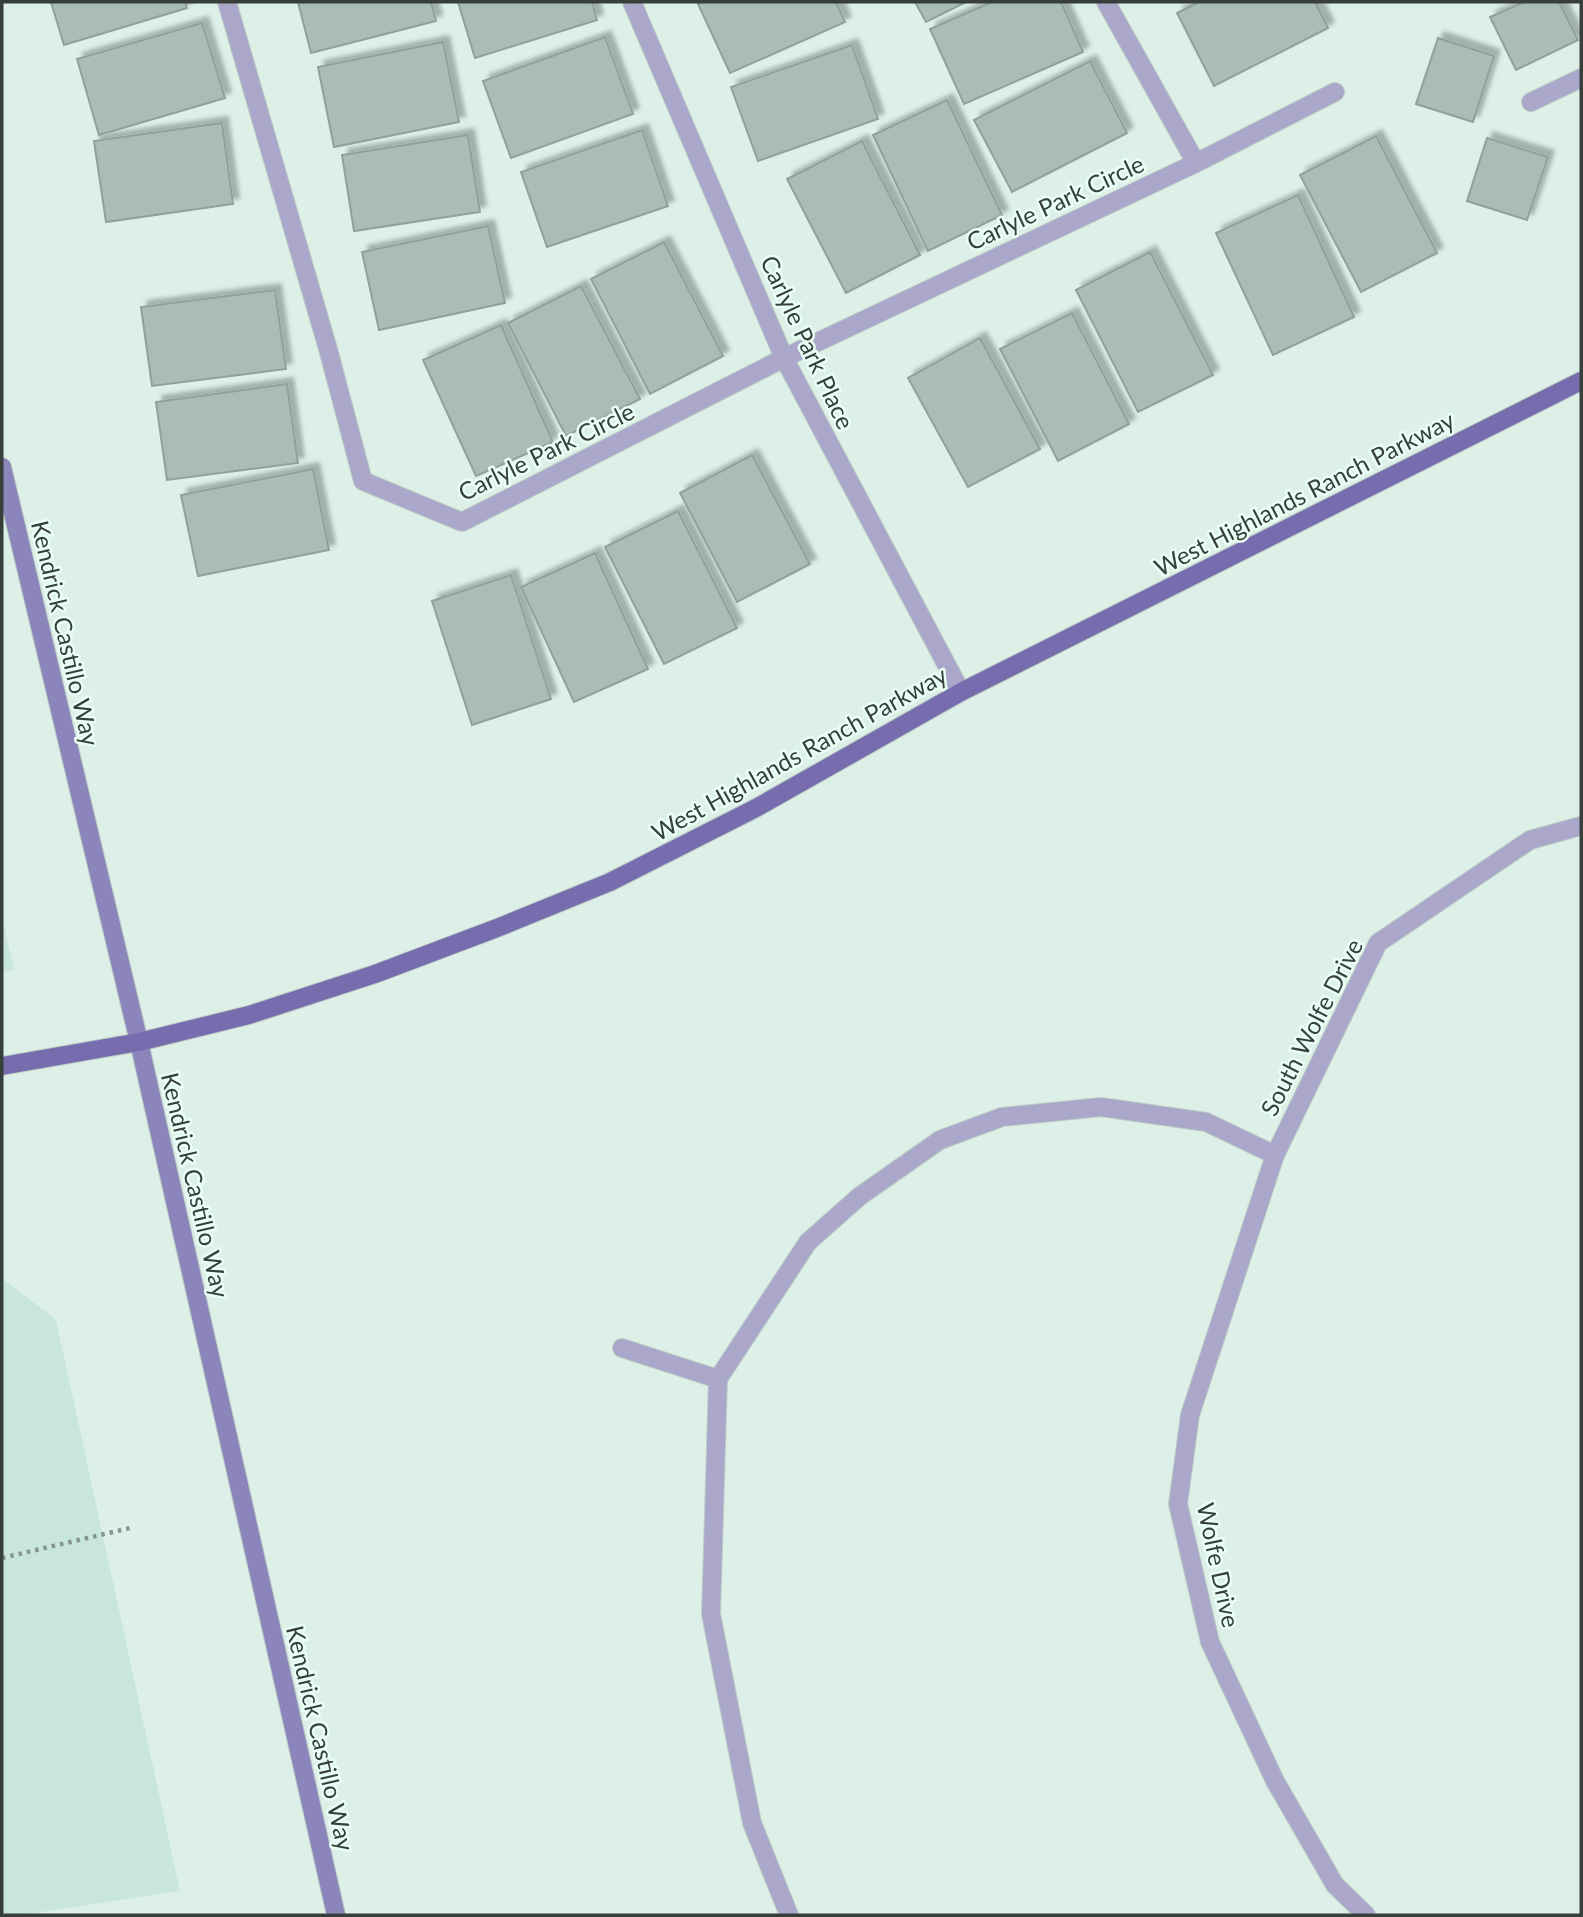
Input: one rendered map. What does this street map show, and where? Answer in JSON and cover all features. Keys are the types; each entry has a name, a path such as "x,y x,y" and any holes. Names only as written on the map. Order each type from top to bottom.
{"main road":[{"name":"West Highlands Ranch Parkway","path":"2,1066 139,1042 249,1015 376,974 610,882 756,808 961,692 1581,382"},
{"name":"Kendrick Castillo Way","path":"2,467 139,1042 336,1915"}],"street":[{"name":"Carlyle Park Circle","path":"227,2 328,349 363,481 462,522 784,358 1196,163 1335,92"},
{"name":"Carlyle Park Place","path":"632,2 784,358 961,692"},
{"path":"1106,2 1196,163"},
{"path":"1531,102 1581,78"},
{"name":"South Wolfe Drive","path":"1275,1154 1378,943 1530,840 1581,827"},
{"path":"789,1915 752,1823 711,1614 718,1379 808,1242 860,1196 940,1140 1002,1117 1101,1107 1206,1122 1275,1154"},
{"name":"Wolfe Drive","path":"1275,1154 1191,1415 1178,1504 1210,1642 1275,1781 1335,1885 1366,1915"},
{"path":"622,1348 718,1379"}],"path":[{"path":"2,1558 130,1528"}],"shaded area":[{"path":"2,917 14,970 2,972"},
{"path":"2,1278 56,1320 180,1891 21,1915 2,1915"}],"building":[{"path":"51,2 185,2 187,8 64,45"},
{"path":"298,2 431,2 436,21 311,53"},
{"path":"458,2 592,2 597,20 475,58"},
{"path":"836,2 845,22 730,73 698,4"},
{"path":"915,2 966,2 926,22"},
{"path":"992,2 1061,2 1083,52 964,104 930,29"},
{"path":"1199,2 1315,2 1328,28 1214,86 1177,13"},
{"path":"1524,2 1559,2 1578,40 1516,70 1490,17"},
{"path":"202,23 225,98 99,135 77,59"},
{"path":"605,37 633,114 511,158 483,81"},
{"path":"1438,38 1494,56 1473,122 1416,104"},
{"path":"443,42 459,122 334,147 318,67"},
{"path":"852,45 878,119 758,161 731,87"},
{"path":"1090,61 1127,133 1012,192 974,120"},
{"path":"947,100 1002,215 928,251 873,135"},
{"path":"222,123 233,204 106,222 94,141"},
{"path":"642,130 668,206 547,247 521,172"},
{"path":"468,135 480,212 354,231 342,155"},
{"path":"1376,136 1437,253 1361,292 1300,175"},
{"path":"1487,138 1548,157 1527,220 1467,201"},
{"path":"862,141 920,255 846,293 787,179"},
{"path":"1298,195 1354,317 1273,355 1216,233"},
{"path":"488,226 505,303 379,330 362,252"},
{"path":"664,242 723,356 650,394 591,279"},
{"path":"1150,252 1213,375 1138,412 1076,290"},
{"path":"581,286 640,399 566,436 508,323"},
{"path":"275,290 286,369 152,386 141,307"},
{"path":"1072,313 1129,424 1058,461 1000,349"},
{"path":"501,325 553,442 476,476 423,360"},
{"path":"980,338 1040,449 968,487 908,378"},
{"path":"287,384 298,463 167,480 156,402"},
{"path":"752,455 810,564 737,602 680,493"},
{"path":"313,469 329,550 198,576 181,495"},
{"path":"678,511 737,628 664,664 605,547"},
{"path":"595,553 648,669 574,702 521,587"},
{"path":"511,575 551,699 472,725 432,601"}]}
